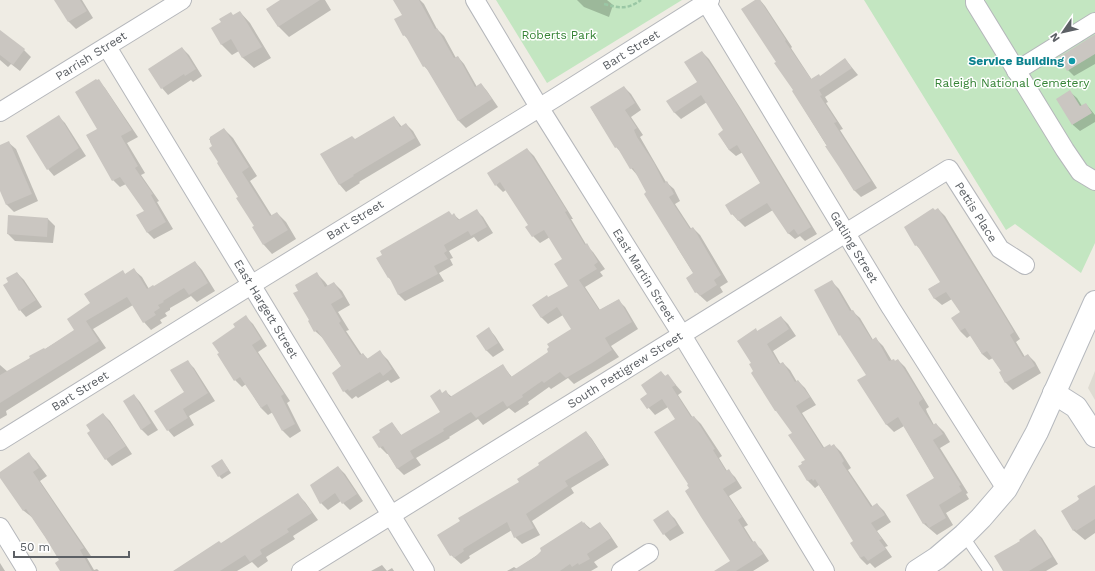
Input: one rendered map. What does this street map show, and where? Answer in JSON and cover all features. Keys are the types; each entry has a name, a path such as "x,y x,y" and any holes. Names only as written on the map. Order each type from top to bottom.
{"main road":[{"path":"917,571 937,558 964,535 1006,489 1037,432 1095,302"},
{"path":"1054,393 1076,407 1095,436"}],"street":[{"name":"Parrish Street","path":"0,112 182,0"},
{"name":"East Martin Street","path":"475,0 682,335 825,571"},
{"path":"975,0 975,3 1065,150 1080,172 1095,181"},
{"name":"Bart Street","path":"0,441 540,107 708,1"},
{"name":"Gatling Street","path":"708,1 846,233 1006,489"},
{"path":"1016,71 1095,22"},
{"name":"East Hargett Street","path":"107,46 425,571"},
{"name":"South Pettigrew Street","path":"301,571 950,169"},
{"name":"Pettis Place","path":"950,169 1000,249 1025,265"},
{"path":"0,527 27,571"},
{"path":"621,571 649,553"}],"lane":[{"path":"964,535 988,571"}],"path":[{"path":"604,4 623,8 632,6 641,0"}],"shaded area":[{"path":"1095,371 1095,400 1088,388"}],"green space":[{"name":"Roberts Park","path":"496,0 682,0 547,83"},
{"name":"Raleigh National Cemetery","path":"864,0 1095,0 1095,243 1081,273 1015,224 1006,230"}],"building":[{"path":"54,0 80,0 87,11 68,22"},
{"path":"280,0 320,0 278,27 266,9"},
{"path":"393,0 419,0 435,29 437,28 454,58 458,56 475,87 481,83 492,99 458,121 425,66 423,67 405,35 403,36 394,19 402,15"},
{"path":"755,0 760,0 786,40 785,41 811,79 819,74 820,76 845,58 852,68 819,90 822,95 820,96 837,122 834,123 871,181 854,191 825,146 827,146 792,91 793,90 774,63 776,62 741,9"},
{"path":"240,11 262,47 242,58 231,39 221,45 211,28 221,22 219,19 231,12 233,15"},
{"path":"0,30 25,49 13,65 0,55"},
{"path":"1094,35 1095,54 1067,71 1059,57"},
{"path":"182,47 196,69 185,76 184,74 161,89 148,69"},
{"path":"702,51 735,101 811,227 798,235 794,229 788,234 767,203 738,221 733,214 731,215 725,205 760,183 737,145 729,150 718,134 723,130 701,95 674,113 666,101 697,82 684,62"},
{"path":"96,79 99,79 132,130 121,136 138,166 135,168 153,194 151,195 166,222 147,233 136,215 144,211 120,177 112,181 86,135 97,129 75,92"},
{"path":"624,86 635,103 625,110 637,128 634,130 637,137 654,163 664,183 667,181 674,194 669,197 690,229 693,227 721,275 714,280 717,285 700,296 697,292 695,293 686,278 693,273 644,194 646,192 633,168 630,169 617,147 615,148 590,107"},
{"path":"1070,90 1080,106 1086,103 1092,113 1072,125 1056,99"},
{"path":"59,115 79,148 47,170 26,136"},
{"path":"394,116 400,127 406,123 415,138 339,185 320,154 352,136 355,139"},
{"path":"224,128 249,167 242,172 270,216 277,212 288,230 263,245 252,227 254,226 236,198 238,197 209,148 212,146 210,137"},
{"path":"9,141 32,194 6,205 0,191 0,145"},
{"path":"527,148 567,211 565,212 585,245 587,243 598,262 594,265 597,269 579,280 599,310 619,299 632,322 605,338 612,350 592,363 566,378 560,372 544,383 542,381 522,395 523,397 507,407 503,401 476,418 471,412 443,429 444,431 410,451 414,458 397,469 383,446 379,448 372,437 380,432 379,430 392,422 401,435 440,412 430,396 440,389 442,393 446,390 450,397 503,364 511,377 548,352 547,349 549,347 547,344 571,329 557,307 541,318 532,305 547,295 548,297 568,286 554,264 562,259 544,230 532,237 525,227 528,225 500,182 495,186 487,173"},
{"path":"933,208 935,210 938,208 1007,320 1014,332 1010,335 1023,357 1028,354 1035,366 1005,383 999,372 1001,371 987,351 982,354 965,328 960,331 951,318 960,312 946,292 934,299 928,289 940,282 917,245 915,246 904,227"},
{"path":"477,209 487,227 471,236 468,231 444,245 447,251 444,253 448,259 434,266 438,274 398,295 389,277 388,278 376,258 382,255 380,251 449,211 452,215 454,213 458,220"},
{"path":"8,215 48,218 47,237 7,234"},
{"path":"195,261 208,283 189,295 184,288 158,305 160,308 154,312 156,315 143,323 127,297 86,321 99,341 0,403 0,375 74,330 67,319 90,303 84,294 123,270 125,274 134,268 147,289"},
{"path":"17,272 36,300 19,311 3,285 8,282 6,278"},
{"path":"317,272 325,287 334,282 343,297 331,304 341,321 339,323 360,355 363,353 367,359 380,350 392,369 383,376 380,372 349,391 348,389 343,392 332,373 341,366 317,330 314,332 308,321 309,320 293,293 298,291 295,285"},
{"path":"832,280 850,311 853,310 872,340 876,337 889,361 894,359 895,361 898,359 923,399 919,402 919,404 933,425 936,423 943,434 933,440 961,485 959,486 962,491 939,505 946,518 929,528 926,523 923,524 906,495 934,478 898,417 886,425 857,380 866,375 840,335 839,336 814,290"},
{"path":"246,315 261,339 252,345 284,394 281,396 295,424 282,431 267,404 261,408 240,377 234,381 212,343 235,327 233,324"},
{"path":"781,316 789,329 767,344 779,364 783,362 795,382 798,380 810,397 796,406 823,448 830,444 831,446 834,444 844,461 842,463 871,507 877,503 885,515 871,523 882,539 879,540 886,549 868,561 864,556 860,558 850,543 853,541 815,479 813,481 812,479 807,481 798,466 805,460 788,435 792,433 775,411 751,373 753,371 749,364 751,363 737,341 756,328 757,331"},
{"path":"489,327 498,343 486,351 476,336"},
{"path":"188,360 208,393 183,409 188,418 167,431 154,411 184,392 170,370"},
{"path":"661,371 665,376 668,374 676,385 672,387 691,417 694,416 715,449 713,450 726,471 729,469 736,481 723,489 742,517 738,520 752,542 755,541 763,554 736,571 714,571 730,561 685,491 689,488 687,485 688,484 654,432 675,419 662,399 647,409 640,399 647,394 641,385"},
{"path":"134,394 151,423 141,430 123,401"},
{"path":"103,413 126,446 105,460 87,433 90,431 86,425"},
{"path":"586,431 604,458 565,481 568,486 526,514 534,528 514,538 507,522 463,549 464,551 454,558 452,555 450,556 437,535 460,521 458,518 519,482 517,479 539,465 538,463"},
{"path":"29,452 39,468 33,472 84,548 80,550 92,571 60,571 55,563 59,560 45,537 26,509 23,511 0,478 0,472"},
{"path":"222,459 229,470 218,477 211,466"},
{"path":"338,466 357,494 342,504 335,493 320,504 310,485"},
{"path":"1095,485 1095,519 1076,531 1075,529 1073,531 1061,511 1077,501 1079,499 1077,496"},
{"path":"298,493 312,513 287,529 289,532 260,550 262,554 250,562 245,555 220,571 173,571 219,541 221,543"},
{"path":"668,510 677,525 663,535 653,520"},
{"path":"582,521 589,529 600,522 611,538 587,554 590,559 579,565 578,563 572,567 570,564 560,571 512,571 536,556 541,551 540,548"},
{"path":"1035,529 1052,557 1029,571 1003,571 994,556 1020,541 1019,540"}],"place":[{"name":"Service Building","path":"1072,61"}]}
